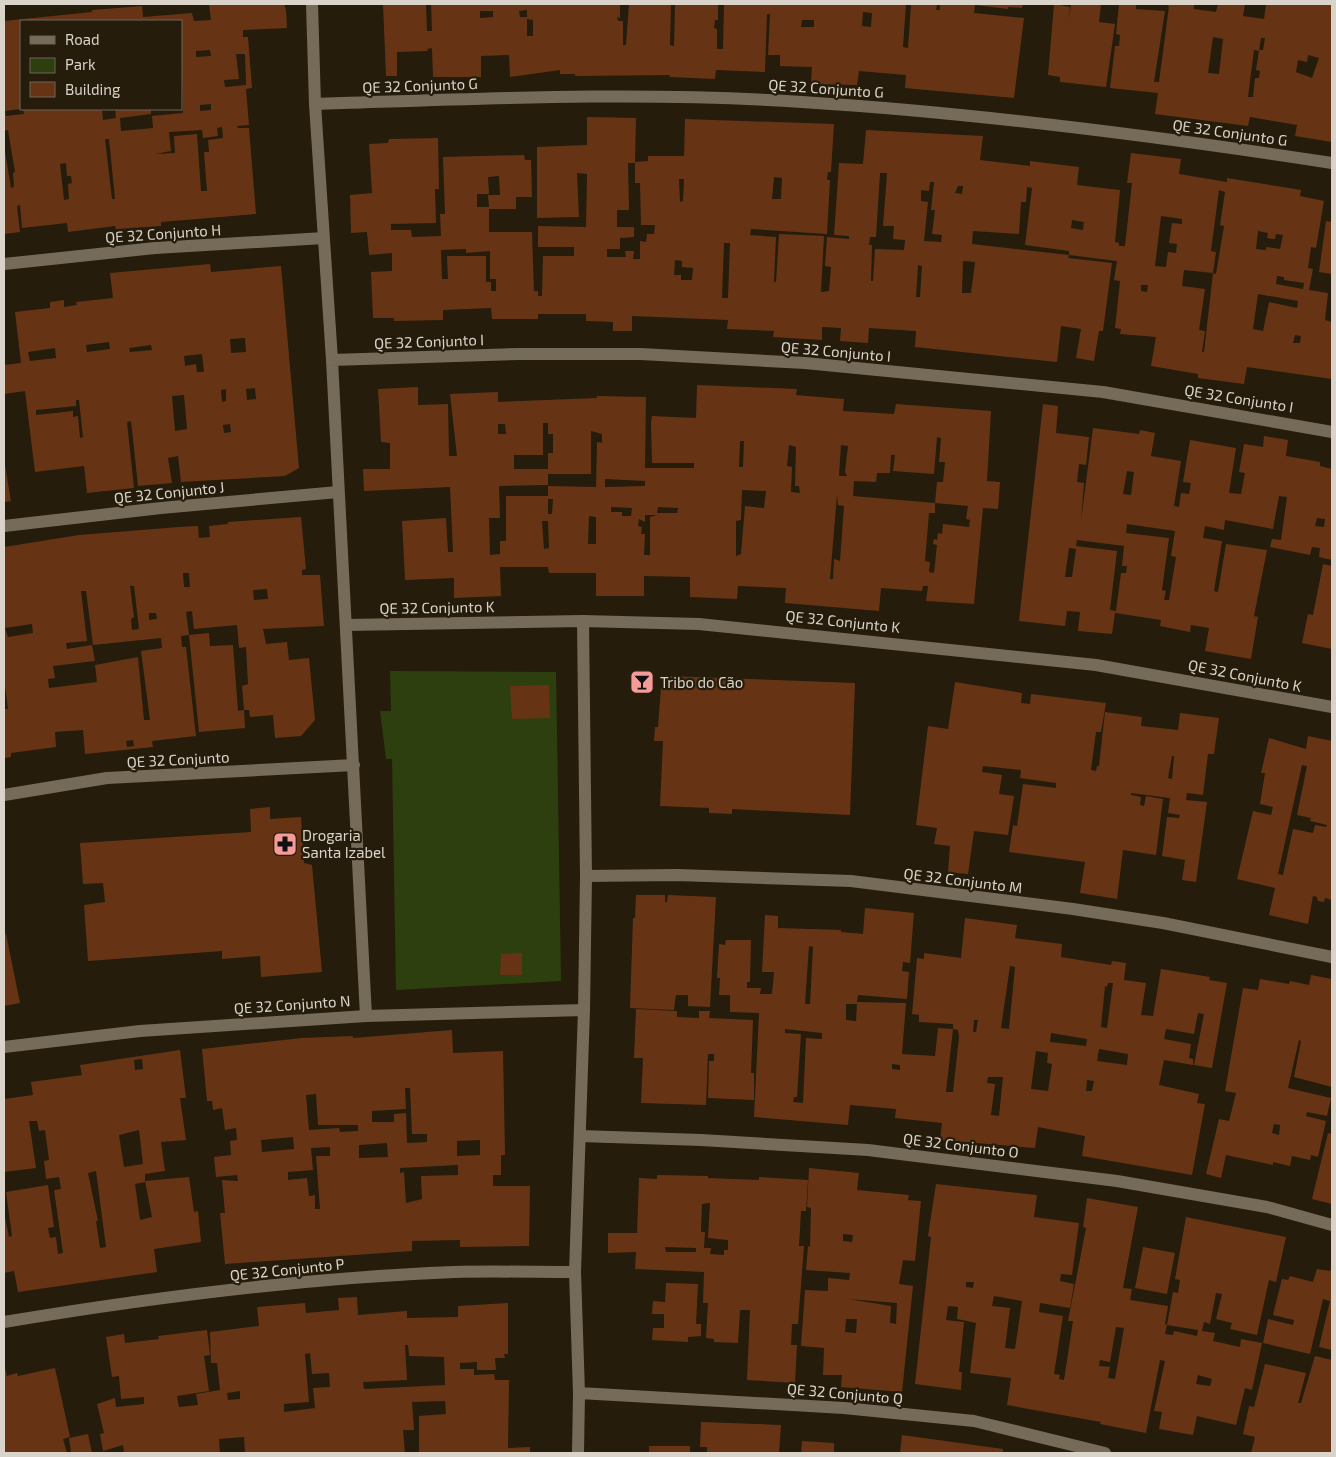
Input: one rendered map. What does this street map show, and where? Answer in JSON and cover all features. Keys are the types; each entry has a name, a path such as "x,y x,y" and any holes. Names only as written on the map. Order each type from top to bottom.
{"street":[{"path":"312,4 315,104 332,360 366,1016"},
{"name":"QE 32 Conjunto G","path":"315,104 603,96 800,102 983,115 1227,147 1332,163"},
{"name":"QE 32 Conjunto H","path":"4,264 155,248 324,238"},
{"name":"QE 32 Conjunto I","path":"332,360 519,354 642,354 805,363 1103,392 1332,432"},
{"name":"QE 32 Conjunto J","path":"4,526 161,508 338,492"},
{"path":"578,1453 579,1393 575,1272 584,1010 586,876 582,621"},
{"name":"QE 32 Conjunto K","path":"346,625 582,621 699,624 1087,664 1332,708"},
{"name":"QE 32 Conjunto","path":"4,795 107,778 354,765"},
{"name":"QE 32 Conjunto M","path":"586,876 677,875 851,881 1127,918 1332,957"},
{"name":"QE 32 Conjunto N","path":"4,1047 140,1031 366,1016 584,1010"},
{"name":"QE 32 Conjunto O","path":"580,1136 701,1140 878,1151 1117,1181 1267,1207 1332,1225"},
{"name":"QE 32 Conjunto P","path":"4,1322 130,1303 320,1281 455,1272 575,1272"},
{"name":"QE 32 Conjunto Q","path":"579,1393 844,1408 974,1421 1105,1453"}],"green space":[{"path":"390,671 556,672 561,981 396,990 392,759 386,759 380,711 391,711"}],"building":[{"path":"209,4 284,4 286,10 287,28 243,30 243,37 248,37 252,88 246,89 249,125 237,126 238,128 249,128 256,214 161,222 161,226 116,229 115,226 68,232 67,223 22,228 20,205 17,206 20,232 4,234 4,145 11,188 14,187 13,173 15,172 8,130 4,131 4,21 142,6 143,17 192,13 194,21 211,20","holes":["210,50 211,56 196,57 196,51","236,54 245,54 246,85 225,87 224,80 239,79","211,104 211,110 200,111 200,105","222,127 223,138 208,140 209,152 204,152 207,191 201,191 197,134 174,136 175,153 155,154 171,151 169,132 202,130 203,138 218,136 217,128","105,139 109,139 115,199 112,199","66,163 67,176 71,176 72,183 68,184 69,199 64,200 60,164"]},
{"path":"383,4 426,4 427,31 432,31 431,4 620,4 620,18 617,17 618,21 623,21 623,45 626,45 629,4 671,4 670,45 674,46 675,4 718,4 718,20 715,20 714,28 717,29 717,49 723,49 724,4 906,4 903,47 908,48 911,4 937,4 936,10 940,10 940,4 1023,4 1022,8 1008,7 1008,9 975,5 974,13 1024,18 1014,98 905,88 906,75 859,71 857,85 811,84 812,67 780,66 780,55 768,55 770,14 767,14 765,72 716,70 715,79 669,77 670,75 575,76 575,74 560,74 560,70 510,77 509,55 481,56 481,77 433,77 432,48 427,49 428,51 397,52 397,76 386,76","holes":["527,10 527,17 520,17 519,11","480,11 493,11 493,17 480,18","863,12 872,13 871,27 862,26","527,19 533,20 533,36 527,36","802,20 814,20 814,27 801,27"]},
{"path":"1054,4 1070,7 1069,20 1071,4 1101,4 1099,22 1115,24 1106,87 1060,82 1060,77 1048,75"},
{"path":"1119,4 1136,4 1136,9 1165,11 1154,82 1159,82 1169,6 1164,4 1194,4 1194,9 1216,12 1218,4 1245,4 1243,16 1264,19 1266,5 1332,4 1332,142 1295,136 1297,125 1250,117 1248,126 1155,114 1158,93 1110,88 1115,46 1119,46 1120,35 1116,34","holes":["1213,37 1223,39 1219,74 1208,73","1261,38 1265,38 1263,50 1259,50","1254,50 1259,51 1256,70 1260,71 1259,78 1255,78 1253,97 1248,97","1308,55 1319,58 1312,78 1296,72 1298,60 1307,62"]},
{"path":"587,117 636,118 635,162 648,161 648,156 684,156 685,119 834,124 831,172 828,172 827,180 830,180 827,234 751,229 750,235 776,237 774,282 776,282 779,234 824,236 821,292 829,291 831,267 825,266 827,237 849,239 849,236 834,235 839,163 863,164 866,130 983,136 980,160 1030,166 1030,161 1079,167 1077,185 1120,190 1115,242 1119,243 1119,246 1125,246 1132,183 1127,183 1131,153 1181,159 1179,174 1227,182 1227,178 1301,190 1300,196 1324,201 1316,248 1311,247 1308,268 1313,269 1309,290 1328,293 1325,320 1332,322 1332,379 1247,367 1244,384 1198,378 1198,374 1151,366 1156,337 1120,334 1121,329 1115,328 1120,281 1114,280 1117,261 1069,255 1068,258 1112,263 1103,331 1099,331 1094,361 1076,358 1081,329 1061,326 1057,362 915,347 916,331 869,328 868,343 840,341 841,328 822,327 822,340 773,337 774,331 727,329 728,320 632,316 632,331 613,331 613,322 586,321 586,314 538,314 538,319 492,319 491,308 443,310 443,320 394,321 394,318 373,318 371,272 392,271 392,253 369,255 367,232 351,233 350,195 372,193 369,144 388,143 389,139 438,138 439,189 435,189 436,223 391,224 391,230 411,230 412,237 441,236 440,214 445,214 443,157 524,155 525,160 531,160 532,197 516,197 516,209 489,209 489,232 532,232 534,291 538,291 538,296 542,296 543,256 574,256 574,247 538,247 538,226 586,227 587,174 577,173 579,217 537,218 537,147 587,145","holes":["628,163 635,163 635,183 640,183 641,225 655,225 654,234 647,234 646,242 640,241 640,259 633,259 634,251 625,251 626,257 607,257 607,249 620,249 620,238 634,237 634,227 617,227 617,210 629,210","880,173 887,173 883,226 894,226 893,239 905,240 904,250 875,249 873,281 871,281 872,245 869,245 870,237 876,237","499,176 500,195 488,195 489,207 477,207 477,194 489,194 488,177","774,177 782,178 781,199 772,199","679,179 684,179 683,201 680,202","930,182 934,182 931,210 935,210 932,234 942,235 941,242 924,241 928,202 921,201 921,190 929,191","958,186 963,186 962,194 955,193","1027,187 1032,188 1025,245 1069,251 1069,255 972,244 973,231 1019,234 1021,202 1026,202","1219,190 1225,192 1220,225 1224,226 1216,274 1213,273 1216,252 1211,251","1161,216 1182,219 1182,224 1172,223 1169,243 1177,244 1176,253 1168,252 1166,267 1155,266","1072,220 1084,222 1083,230 1071,228","1258,231 1268,233 1267,238 1275,239 1276,234 1283,235 1280,249 1266,247 1266,250 1256,249","724,243 730,243 728,298 722,298","466,249 466,253 490,251 490,279 496,279 496,291 491,291 491,282 486,282 486,256 447,256 448,279 442,279 441,250","675,260 682,261 682,267 693,268 692,280 681,280 681,275 674,275","963,261 975,262 971,293 962,293","918,265 922,266 920,297 916,297","1184,270 1213,273 1204,352 1202,352 1205,331 1199,330 1205,289 1182,286","1277,276 1284,277 1284,280 1304,283 1303,289 1276,284","1141,285 1148,285 1147,292 1141,291","1258,294 1298,301 1297,308 1269,302 1263,331 1253,329","1295,335 1301,336 1300,343 1293,343"]},
{"path":"1326,221 1332,222 1332,274 1319,272"},
{"path":"210,264 211,272 281,266 299,468 285,476 181,482 178,456 168,458 172,483 138,486 131,421 127,422 134,488 87,493 84,466 35,472 25,391 4,394 4,365 21,363 15,312 50,308 50,302 64,300 64,307 77,305 76,302 113,298 110,273","holes":["245,338 246,352 231,353 230,339","109,342 110,349 87,352 86,345","151,345 152,350 130,352 129,348","55,348 56,358 30,361 28,352","202,354 204,372 197,372 196,364 185,366 184,356","255,388 256,399 247,400 246,389","226,389 226,401 222,402 221,390","184,395 187,429 175,431 172,396","76,400 79,400 83,437 80,438 78,416 73,417 73,411 36,415 36,410 76,406","230,424 231,432 224,433 223,425"]},
{"path":"697,385 797,389 796,395 844,399 843,411 894,414 896,404 991,411 987,481 1000,482 998,509 983,508 974,604 926,601 928,586 923,586 922,591 881,588 879,611 785,603 786,588 738,586 737,599 690,597 690,577 644,576 644,596 596,596 596,573 549,573 548,567 500,567 501,596 454,598 454,578 405,580 402,521 446,518 448,552 453,552 450,487 364,491 363,469 390,469 390,443 381,442 378,389 418,387 418,405 448,404 449,456 457,456 450,394 498,392 498,402 597,398 597,396 646,397 645,468 694,468 694,463 652,463 651,423 652,416 696,418","holes":["543,423 548,423 548,434 553,434 553,453 548,453 548,469 514,469 514,455 543,455","498,424 505,424 506,434 498,434","591,431 602,434 602,443 597,442 596,487 548,486 548,496 506,496 506,541 500,541 500,554 490,555 489,518 500,518 499,486 548,485 548,474 591,474","937,437 941,438 939,462 945,462 943,482 937,482 935,503 853,496 854,481 876,482 877,473 890,473 891,455 895,455 893,471 934,474","740,441 744,441 743,467 739,467","789,445 796,447 795,486 799,486 800,493 791,492 792,467 787,466","841,445 848,446 845,472 847,476 839,476","605,479 645,481 645,486 605,487","742,490 766,491 764,508 745,506 741,554 736,556 736,521 741,520","837,495 838,505 844,506 840,561 834,559 833,579 830,579","548,499 553,499 552,514 548,514","935,503 968,506 966,519 970,520 969,527 943,524 942,534 938,533 937,540 934,539 933,544 937,545 934,573 929,572 930,562 925,561 929,513 935,513","611,507 632,508 631,516 622,516 622,512 611,512","658,507 678,508 677,513 657,513","645,515 657,515 650,517 650,555 644,555 645,534 641,534 642,527 638,526 639,519 645,522","589,516 596,517 596,544 588,544","542,521 548,521 549,548 544,549"]},
{"path":"1043,404 1058,406 1056,433 1089,437 1086,465 1079,464 1077,482 1084,483 1081,521 1093,428 1139,434 1140,430 1155,433 1151,456 1181,461 1174,506 1179,507 1181,493 1189,494 1191,483 1183,482 1190,440 1236,448 1229,493 1241,494 1245,473 1239,472 1244,444 1263,447 1264,436 1288,440 1286,456 1320,462 1320,466 1332,469 1332,560 1319,557 1320,548 1312,547 1310,555 1270,547 1272,539 1281,540 1287,497 1279,496 1273,529 1225,520 1224,530 1205,526 1203,538 1222,541 1214,591 1218,592 1226,544 1267,550 1254,616 1258,617 1251,659 1205,651 1209,628 1191,625 1190,632 1160,626 1161,620 1115,613 1112,634 1078,631 1080,612 1067,611 1065,626 1019,621","holes":["1127,471 1134,472 1131,495 1123,494","1317,518 1325,519 1324,527 1315,526","1127,524 1175,531 1171,556 1176,557 1169,600 1164,600 1166,591 1162,590 1169,538 1126,533","1077,540 1124,546 1122,566 1127,566 1126,573 1121,573 1116,611 1110,610 1117,551 1076,546","1069,548 1076,549 1072,577 1065,577"]},
{"path":"4,459 11,501 4,502"},
{"path":"301,517 306,569 302,570 302,575 320,575 324,626 263,629 266,644 287,642 289,660 309,658 315,720 301,736 275,738 273,715 250,717 249,710 244,710 242,686 248,684 246,647 239,648 237,625 194,629 192,611 186,612 189,635 181,636 182,647 186,647 196,736 152,741 153,747 85,754 83,730 55,732 56,747 11,753 11,757 4,758 4,709 8,709 4,679 4,547 79,535 198,526 199,538 210,537 209,526 228,524 228,522","holes":["183,573 189,573 190,587 184,587","130,586 134,586 139,629 132,630 131,619 134,617","267,589 268,599 254,600 253,590","81,591 86,591 93,645 161,638 162,648 141,651 150,720 144,720 138,657 95,665 97,682 49,688 48,679 55,678 53,666 95,661 92,645 67,649 66,643 87,641","149,613 156,613 157,619 149,620","32,624 33,633 8,637 5,628","133,740 134,746 127,747 126,741"]},
{"path":"1323,564 1332,566 1332,649 1302,643 1308,614 1313,615"},
{"path":"209,633 210,646 233,645 238,711 244,710 245,728 199,732 189,635"},
{"path":"667,676 855,683 850,815 732,809 732,814 709,813 709,808 660,806 663,741 654,741 655,727 658,727 661,688 667,688"},
{"path":"955,682 1022,693 1021,703 1030,704 1031,694 1106,703 1101,732 1096,732 1091,770 1096,771 1097,766 1099,766 1105,712 1142,717 1141,726 1178,730 1180,713 1219,718 1214,754 1208,754 1203,795 1187,793 1186,800 1207,802 1196,882 1182,880 1185,860 1162,856 1167,817 1179,818 1180,815 1168,813 1170,798 1131,793 1131,795 1141,797 1140,805 1144,806 1146,796 1163,799 1156,855 1123,850 1117,899 1080,893 1085,862 1009,852 1013,825 1017,826 1023,784 1056,788 1056,783 1020,778 1021,770 983,766 982,772 1002,775 999,794 1014,796 1008,835 974,831 968,874 948,872 950,846 934,844 937,828 916,825 928,726 948,729","holes":["1172,756 1174,756 1172,779 1168,778"]},
{"path":"549,685 550,718 512,719 510,686"},
{"path":"1308,736 1332,741 1332,900 1325,898 1324,902 1318,901 1317,897 1313,896 1308,924 1269,915 1275,888 1237,879 1253,811 1271,815 1273,807 1260,804 1265,773 1261,773 1269,738 1306,749","holes":["1302,765 1307,766 1297,815 1311,818 1310,821 1327,825 1326,827 1315,825 1313,833 1293,829 1283,875 1278,874"]},
{"path":"270,807 270,819 301,817 304,863 312,865 322,972 261,977 260,956 222,959 222,951 88,961 84,905 105,902 103,883 83,884 80,843 251,832 250,809"},
{"path":"636,895 665,895 665,902 667,902 668,895 716,897 710,1007 688,1006 688,995 676,995 674,1010 630,1008 633,918 635,918"},
{"path":"865,908 914,913 910,963 903,962 902,971 909,972 907,999 858,995 857,1002 906,1003 902,1054 935,1056 938,1028 953,1029 953,1024 919,1022 919,1015 912,1014 917,958 924,959 924,953 961,958 965,918 1017,925 1015,938 1062,944 1061,957 1111,965 1112,961 1126,963 1124,980 1146,983 1141,1015 1153,1016 1161,969 1210,977 1209,980 1227,983 1212,1068 1194,1065 1204,1014 1198,1013 1194,1034 1166,1029 1164,1039 1191,1044 1189,1058 1193,1059 1193,1065 1164,1060 1159,1085 1199,1094 1197,1103 1205,1104 1192,1175 1082,1156 1085,1136 1038,1127 1035,1148 940,1140 942,1123 895,1118 896,1109 850,1105 848,1125 754,1117 759,1013 730,1012 730,995 719,995 720,978 717,978 719,944 725,945 726,940 751,940 750,982 747,982 747,988 761,988 760,994 772,994 774,972 762,972 765,915 778,916 778,928 841,930 841,932 863,934","holes":["809,946 813,947 810,1004 805,1004","1010,966 1015,967 1009,1029 1001,1028","1108,983 1113,983 1107,1028 1101,1027 1105,986 1107,987","846,1004 857,1004 856,1021 846,1020","974,1020 978,1020 976,1032 973,1032","785,1029 822,1033 822,1039 806,1038 803,1103 793,1102 794,1097 797,1097 801,1034 785,1033","953,1029 958,1030 959,1037 953,1092 946,1092","1051,1033 1087,1039 1086,1046 1050,1042","1099,1049 1128,1054 1127,1065 1097,1061","1036,1051 1048,1053 1047,1063 1052,1064 1048,1091 1031,1089","892,1064 900,1065 900,1070 892,1069","988,1077 1003,1077 999,1116 991,1115 995,1084 987,1083","1087,1080 1094,1081 1092,1091 1086,1091"]},
{"path":"6,934 20,1003 4,1006 4,935"},
{"path":"522,953 522,975 500,975 501,954"},
{"path":"1311,975 1332,979 1332,1087 1294,1077 1301,1041 1299,1040 1288,1088 1331,1098 1327,1116 1307,1112 1306,1116 1326,1121 1318,1157 1311,1155 1310,1160 1292,1156 1290,1166 1273,1162 1273,1165 1226,1155 1221,1178 1206,1174 1219,1119 1229,1121 1236,1093 1225,1091 1243,988 1258,990 1260,979 1289,984 1290,981 1309,985","holes":["1274,1124 1280,1125 1279,1135 1272,1133"]},
{"path":"636,1009 677,1011 677,1017 699,1018 699,1011 710,1011 709,1018 753,1020 751,1073 754,1073 754,1100 708,1098 709,1061 714,1061 714,1054 708,1054 706,1105 641,1103 643,1058 634,1058"},
{"path":"452,1030 453,1053 503,1051 505,1155 501,1155 501,1175 493,1175 493,1186 530,1186 529,1246 460,1247 460,1240 412,1241 412,1251 225,1264 220,1213 225,1213 222,1180 238,1181 237,1175 216,1177 214,1157 231,1155 230,1141 237,1140 236,1128 225,1130 222,1108 213,1110 212,1101 207,1101 202,1049 302,1038 353,1036 353,1038","holes":["405,1088 410,1088 412,1134 427,1134 427,1142 407,1143 406,1113 394,1114 394,1122 372,1122 372,1111 406,1109","316,1094 318,1125 358,1125 358,1131 340,1132 339,1128 309,1130 306,1095","293,1137 294,1149 262,1152 261,1140","480,1140 480,1155 457,1156 457,1141","387,1143 388,1157 359,1158 359,1145","330,1147 330,1156 316,1156 320,1209 315,1209 315,1195 309,1196 307,1178 288,1180 288,1172 313,1170 311,1148","458,1165 458,1175 421,1176 422,1199 406,1203 404,1172 400,1173 400,1168"]},
{"path":"180,1050 186,1098 180,1098 186,1140 161,1142 165,1171 145,1174 145,1181 189,1177 194,1212 198,1211 201,1242 154,1249 157,1272 18,1292 14,1271 4,1273 4,1212 9,1237 12,1236 6,1192 48,1185 54,1227 48,1228 50,1238 56,1237 58,1254 63,1253 54,1190 61,1189 59,1177 46,1179 44,1161 49,1160 45,1130 39,1131 37,1121 29,1121 36,1168 4,1172 4,1099 33,1095 31,1082 82,1075 80,1065","holes":["142,1059 143,1069 135,1070 134,1060","139,1130 143,1164 124,1167 119,1135","96,1171 106,1247 100,1248 96,1221 98,1221 88,1173","145,1181 152,1217 140,1220 135,1184"]},
{"path":"1328,1133 1332,1134 1332,1204 1312,1199"},
{"path":"809,1168 859,1173 857,1190 909,1195 908,1200 921,1201 915,1261 903,1260 899,1284 913,1286 902,1392 841,1387 842,1375 823,1375 824,1348 801,1346 805,1290 828,1291 828,1278 849,1280 850,1273 806,1270 808,1246 810,1247 811,1208 807,1207","holes":["843,1234 853,1235 852,1242 843,1241","848,1299 897,1303 896,1324 890,1323 891,1306","846,1319 857,1319 856,1333 845,1332"]},
{"path":"657,1175 759,1180 759,1177 808,1180 806,1211 801,1211 799,1246 804,1246 798,1324 792,1324 791,1345 797,1345 795,1383 747,1380 750,1310 740,1310 738,1343 714,1342 714,1339 706,1338 708,1303 703,1303 704,1272 635,1269 636,1252 608,1253 608,1233 637,1233 639,1178 657,1179","holes":["710,1203 708,1238 728,1240 728,1250 724,1250 724,1255 710,1254 711,1248 704,1248 705,1232 701,1232 702,1204","665,1247 696,1248 696,1252 666,1252"]},
{"path":"936,1184 1037,1195 1034,1217 1079,1223 1072,1275 1061,1274 1060,1281 1074,1284 1070,1308 1040,1303 1039,1312 1063,1316 1054,1374 1060,1375 1059,1379 1064,1380 1073,1321 1068,1321 1086,1228 1083,1227 1087,1198 1138,1207 1123,1288 1132,1289 1130,1300 1168,1306 1165,1324 1167,1325 1173,1292 1178,1293 1180,1280 1175,1279 1186,1217 1286,1237 1276,1282 1269,1280 1257,1335 1230,1329 1232,1323 1216,1319 1222,1294 1216,1293 1210,1324 1204,1322 1202,1331 1215,1333 1213,1341 1240,1347 1241,1339 1262,1343 1252,1390 1245,1388 1236,1425 1197,1416 1193,1435 1159,1429 1162,1412 1154,1411 1165,1361 1160,1360 1146,1433 1100,1424 1101,1422 1007,1405 1011,1378 970,1373 976,1323 957,1319 958,1307 948,1306 946,1320 964,1322 959,1372 962,1372 961,1390 915,1384 931,1237 928,1236","holes":["966,1282 974,1282 973,1288 966,1287","994,1296 1022,1301 1015,1349 1005,1348 1010,1308 992,1306","1167,1325 1198,1330 1197,1336 1174,1331 1173,1335 1165,1334","1116,1327 1124,1328 1115,1379 1108,1378 1110,1367 1099,1366 1100,1360 1110,1362","1198,1375 1212,1379 1210,1386 1196,1384"]},
{"path":"1143,1247 1175,1253 1167,1294 1135,1288"},
{"path":"1332,1265 1332,1350 1319,1347 1330,1301 1323,1299 1310,1354 1263,1343 1268,1319 1293,1325 1294,1320 1273,1315 1282,1279 1288,1280 1290,1276 1313,1282 1317,1269 1330,1271"},
{"path":"666,1283 698,1284 696,1324 701,1324 701,1336 688,1337 688,1342 652,1340 653,1328 664,1328 664,1314 652,1314 653,1301 665,1302"},
{"path":"357,1297 358,1315 407,1311 407,1318 458,1317 458,1306 508,1303 508,1354 504,1354 505,1358 495,1358 496,1370 477,1370 477,1362 460,1363 460,1369 474,1369 474,1375 494,1374 495,1380 509,1380 508,1448 530,1447 530,1453 419,1453 419,1416 446,1414 445,1401 412,1402 414,1430 403,1430 405,1453 245,1453 244,1437 219,1439 220,1453 124,1453 123,1445 103,1451 100,1434 104,1433 97,1404 115,1398 116,1407 144,1404 144,1397 121,1399 119,1376 112,1377 106,1337 124,1334 125,1343 159,1339 158,1336 207,1330 210,1355 204,1356 209,1391 177,1396 179,1407 198,1405 196,1394 220,1390 217,1363 211,1363 210,1332 259,1326 257,1307 305,1303 306,1313 339,1310 338,1298","holes":["405,1345 408,1345 409,1356 444,1357 445,1385 364,1389 363,1382 407,1380","310,1353 312,1374 329,1373 330,1387 313,1388 315,1408 284,1412 284,1404 309,1402 305,1354","240,1391 240,1399 228,1400 227,1393"]},
{"path":"1315,1356 1332,1360 1332,1453 1251,1453 1255,1437 1243,1434 1249,1406 1254,1407 1265,1364 1306,1373 1298,1403 1301,1403"},
{"path":"4,1364 7,1376 17,1373 18,1376 55,1368 70,1437 63,1439 67,1453 4,1453"},
{"path":"701,1422 781,1425 779,1453 707,1453 707,1447 700,1447"},
{"path":"88,1434 92,1453 71,1453 69,1438"},
{"path":"902,1435 1003,1449 1003,1453 900,1453"},
{"path":"802,1441 834,1443 834,1453 801,1453"},
{"path":"649,1446 690,1446 690,1453 649,1453"}],"place":[{"name":"Tribo do Cão","path":"642,682"},
{"name":"Drogaria Santa Izabel","path":"285,844"}]}
